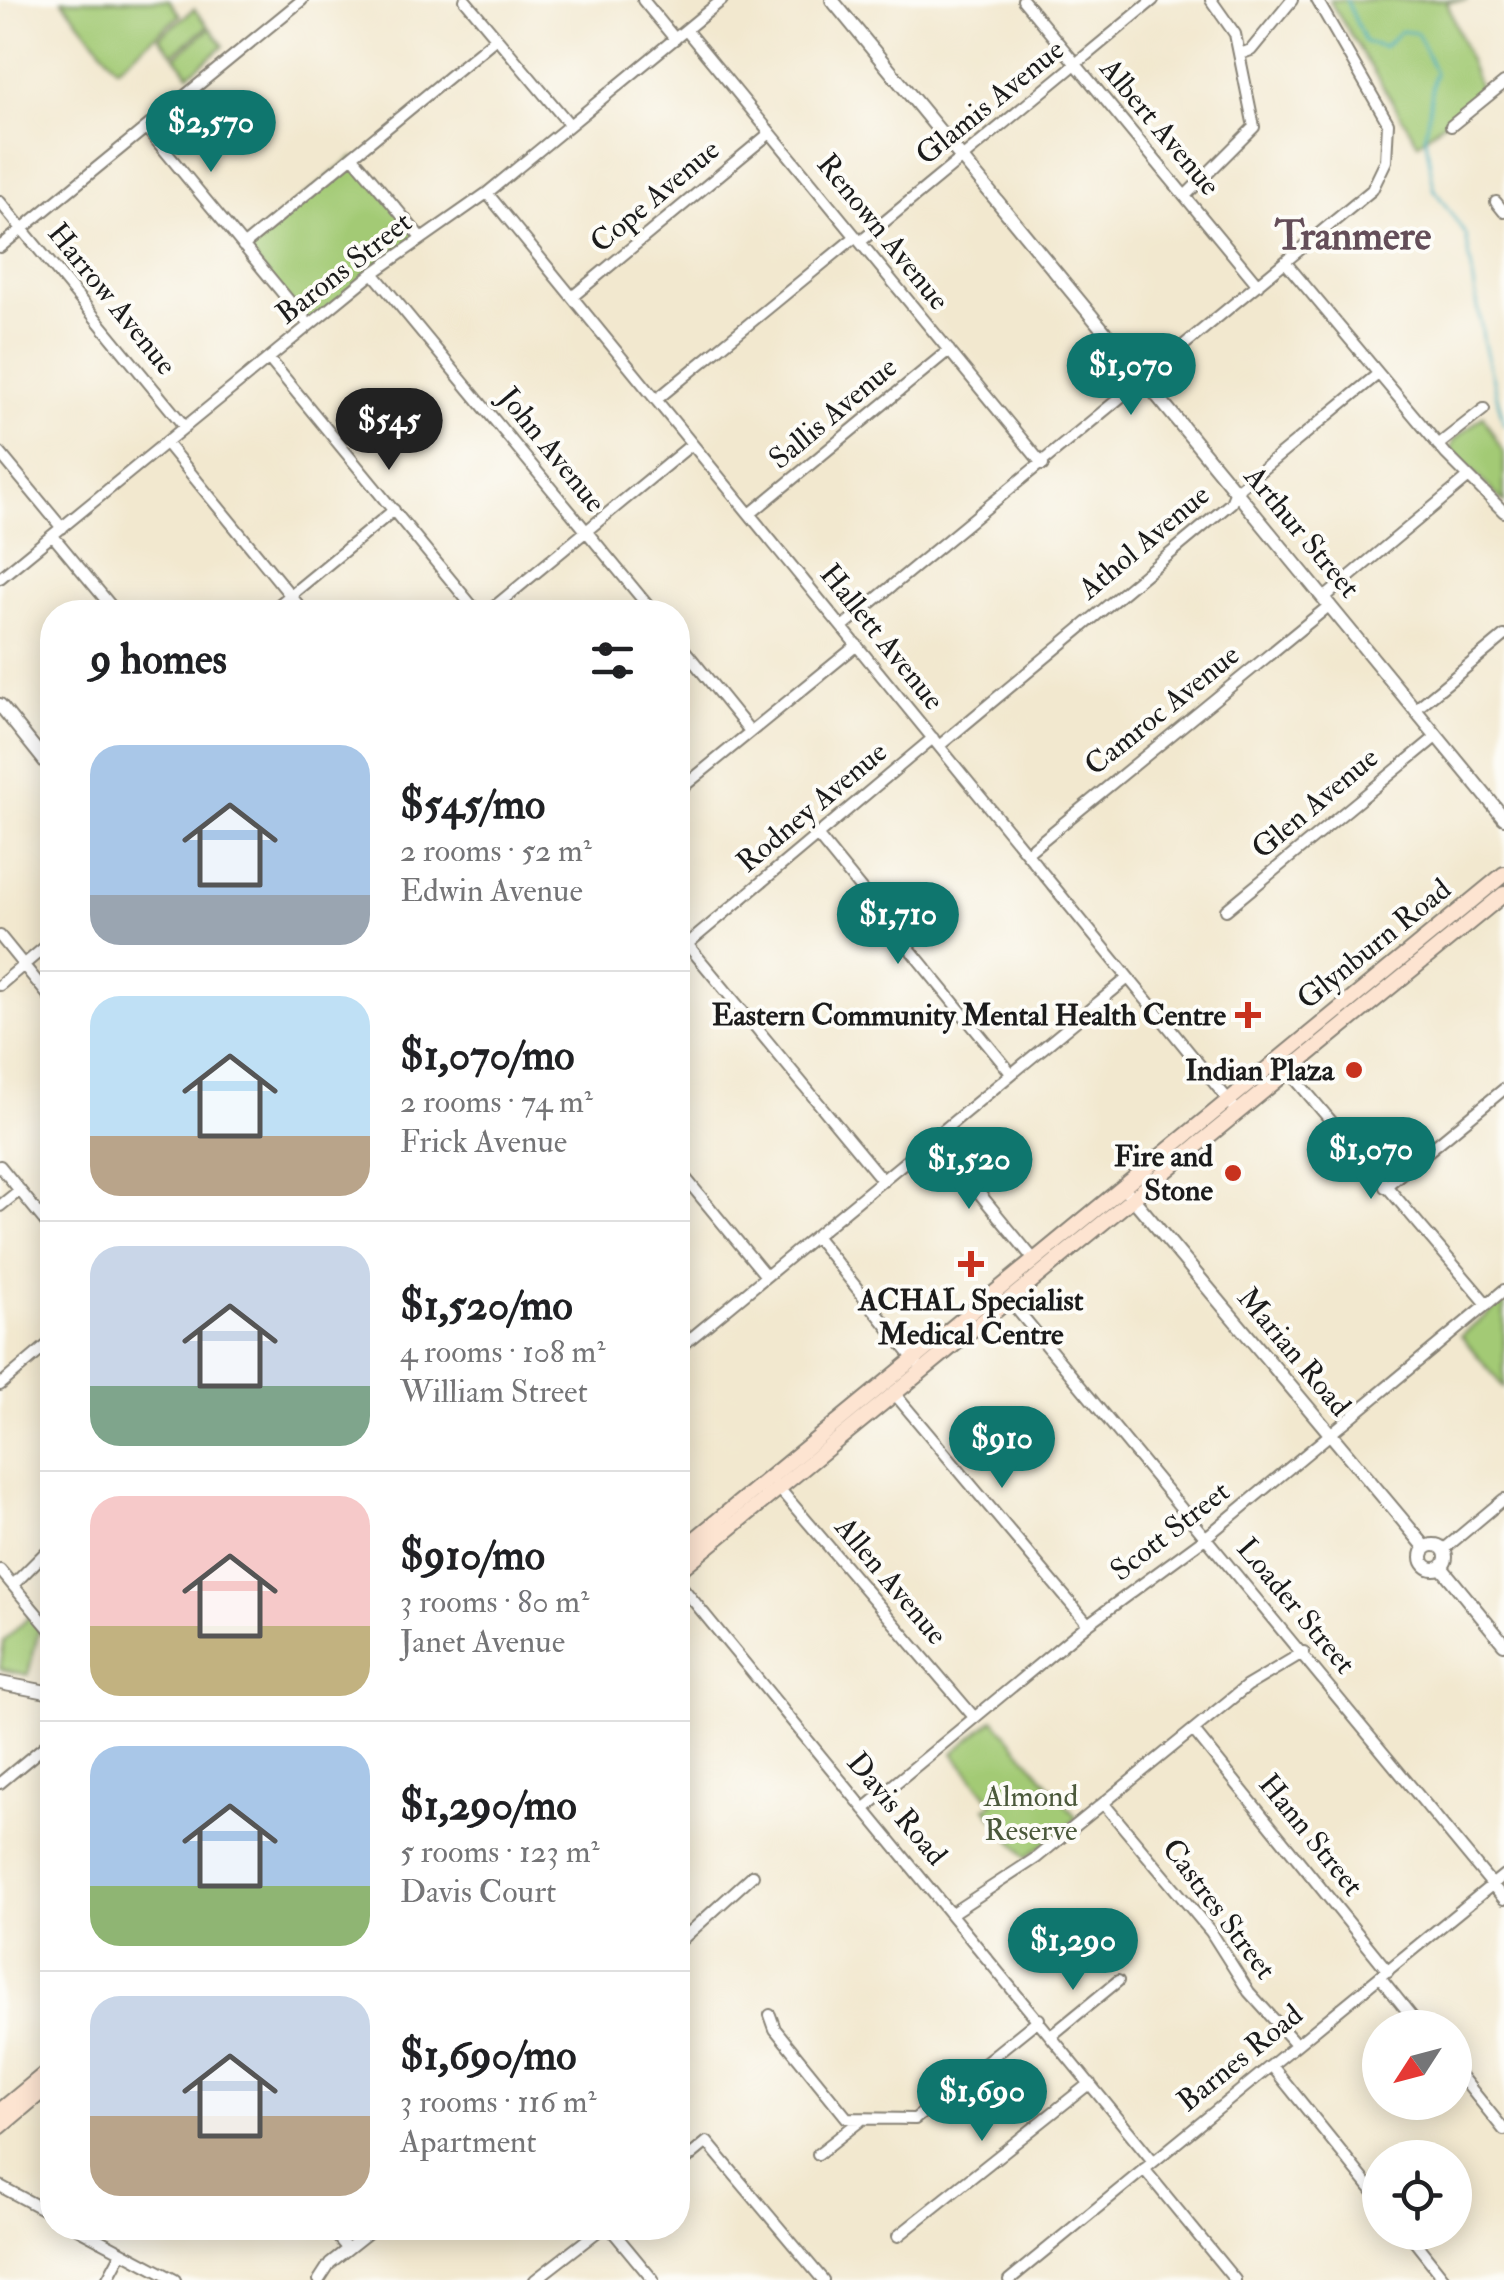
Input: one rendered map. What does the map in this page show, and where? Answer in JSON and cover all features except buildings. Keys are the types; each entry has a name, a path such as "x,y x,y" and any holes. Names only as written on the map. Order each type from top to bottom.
{"main road":[{"name":"Glynburn Road","path":"891,1390 913,1359 1123,1187 1289,1071 1501,888"},
{"name":"Glynburn Road","path":"690,1549 891,1390 924,1372 1134,1200 1278,1059 1501,888"},
{"path":"1308,1034 1319,1036 1346,1023"},
{"path":"0,2111 40,2078"},
{"path":"0,2127 40,2093"}],"street":[{"path":"0,246 302,0"},
{"path":"465,0 569,124"},
{"path":"643,0 675,39"},
{"name":"Barons Street","path":"0,578 373,273 486,193 722,0"},
{"name":"Arthur Street","path":"832,0 1504,818"},
{"name":"Albert Avenue","path":"1024,0 1258,285"},
{"name":"Glamis Avenue","path":"656,400 1153,0"},
{"path":"1185,196 1253,130 1231,24 1212,0"},
{"path":"1240,54 1251,50 1292,0"},
{"path":"842,627 1372,190 1383,174 1389,141 1382,109 1317,0"},
{"name":"Renown Avenue","path":"686,30 1043,465"},
{"path":"243,246 496,38"},
{"path":"1451,126 1504,83"},
{"path":"147,129 309,325"},
{"name":"Cope Avenue","path":"572,297 770,133"},
{"path":"353,157 421,238"},
{"name":"Hallett Avenue","path":"486,193 1234,1106"},
{"name":"Harrow Avenue","path":"0,202 185,428"},
{"path":"1496,202 1504,212"},
{"path":"1286,263 1438,446 1504,512"},
{"name":"John Avenue","path":"373,273 643,600"},
{"name":"Sallis Avenue","path":"750,514 948,350"},
{"path":"270,359 467,600"},
{"name":"Athol Avenue","path":"936,742 1231,504 1236,491 1378,374"},
{"path":"1438,446 1484,409"},
{"path":"166,443 294,600"},
{"path":"503,600 692,444"},
{"path":"0,453 107,600"},
{"name":"Camroc Avenue","path":"1026,853 1470,477"},
{"path":"285,600 394,510"},
{"path":"1416,709 1504,636"},
{"path":"690,782 856,645"},
{"path":"690,657 750,730"},
{"path":"0,705 40,755"},
{"name":"Glen Avenue","path":"1226,910 1437,736"},
{"name":"Rodney Avenue","path":"690,941 816,834 936,742"},
{"path":"816,834 1011,1074"},
{"path":"0,936 40,985"},
{"path":"690,948 883,1181"},
{"path":"0,985 40,951"},
{"path":"690,1339 1128,978"},
{"path":"1278,1059 1487,1304"},
{"path":"1385,1187 1504,1089"},
{"path":"934,1138 1036,1261"},
{"path":"0,1166 40,1215"},
{"path":"690,1184 766,1276"},
{"name":"Marian Road","path":"1123,1187 1426,1548"},
{"path":"0,1206 20,1190"},
{"path":"815,1236 924,1372"},
{"name":"Scott Street","path":"864,1809 1088,1624 1205,1538 1504,1290"},
{"name":"Loader Street","path":"1010,1301 1304,1652 1504,1899"},
{"path":"0,1385 40,1351"},
{"path":"891,1390 1088,1624"},
{"name":"Allen Avenue","path":"775,1483 974,1717"},
{"path":"1444,1550 1504,1499"},
{"path":"1436,1546 1444,1550 1446,1560 1441,1567 1433,1570 1423,1563 1426,1548 1436,1546"},
{"path":"12,1586 40,1558"},
{"path":"1441,1567 1504,1644"},
{"path":"0,1570 40,1618"},
{"name":"Davis Road","path":"690,1597 1090,2082 1235,2280"},
{"path":"952,1913 1036,1858 1247,1686 1304,1652"},
{"path":"0,1683 40,1691"},
{"name":"Hann Street","path":"1194,1731 1409,2010"},
{"path":"0,1784 40,1750"},
{"name":"Castres Street","path":"1104,1804 1211,1932 1250,1992 1296,2044"},
{"path":"690,1933 753,1874"},
{"name":"Barnes Road","path":"1017,2278 1148,2165 1504,1875"},
{"path":"1052,2035 1118,1981"},
{"path":"770,2015 775,2029 842,2114 861,2120 913,2120 1039,2019"},
{"path":"1272,2066 1362,2178"},
{"path":"898,2236 1090,2082"},
{"path":"1472,2090 1504,2130"},
{"path":"818,2154 861,2120"},
{"path":"690,2156 706,2142 824,2280"},
{"path":"0,2186 40,2208"},
{"path":"100,2240 175,2280"},
{"path":"340,2240 347,2248"},
{"path":"318,2280 358,2240"},
{"path":"536,2280 587,2240"},
{"path":"620,2240 653,2280"},
{"path":"1421,2250 1445,2280"},
{"path":"107,2280 122,2252"}],"green space":[{"path":"62,0 169,0 180,15 117,68"},
{"path":"1329,0 1468,0 1447,2 1481,92 1418,143"},
{"path":"194,9 208,26 173,54 159,37"},
{"path":"210,28 224,46 189,74 175,57"},
{"path":"353,157 421,238 309,325 243,246"},
{"path":"1483,416 1504,454 1504,503 1451,450 1454,440"},
{"path":"1504,1301 1504,1388 1461,1336"},
{"path":"31,1615 40,1626 28,1675 0,1669 4,1641"},
{"name":"Almond Reserve","path":"994,1719 1077,1818 1026,1858 986,1808 993,1803 953,1753"}],"waterway":[{"path":"1346,0 1365,42 1384,47 1401,31 1417,33 1435,72 1425,134 1434,189 1466,235 1484,344 1504,425"}],"place":[{"name":"Eastern Community Mental Health Centre","path":"1248,1015"},
{"name":"Indian Plaza","path":"1354,1070"},
{"name":"Fire and Stone","path":"1233,1173"},
{"name":"ACHAL Specialist Medical Centre","path":"971,1264"}],"district":[{"name":"Tranmere","path":"1353,236"}]}
